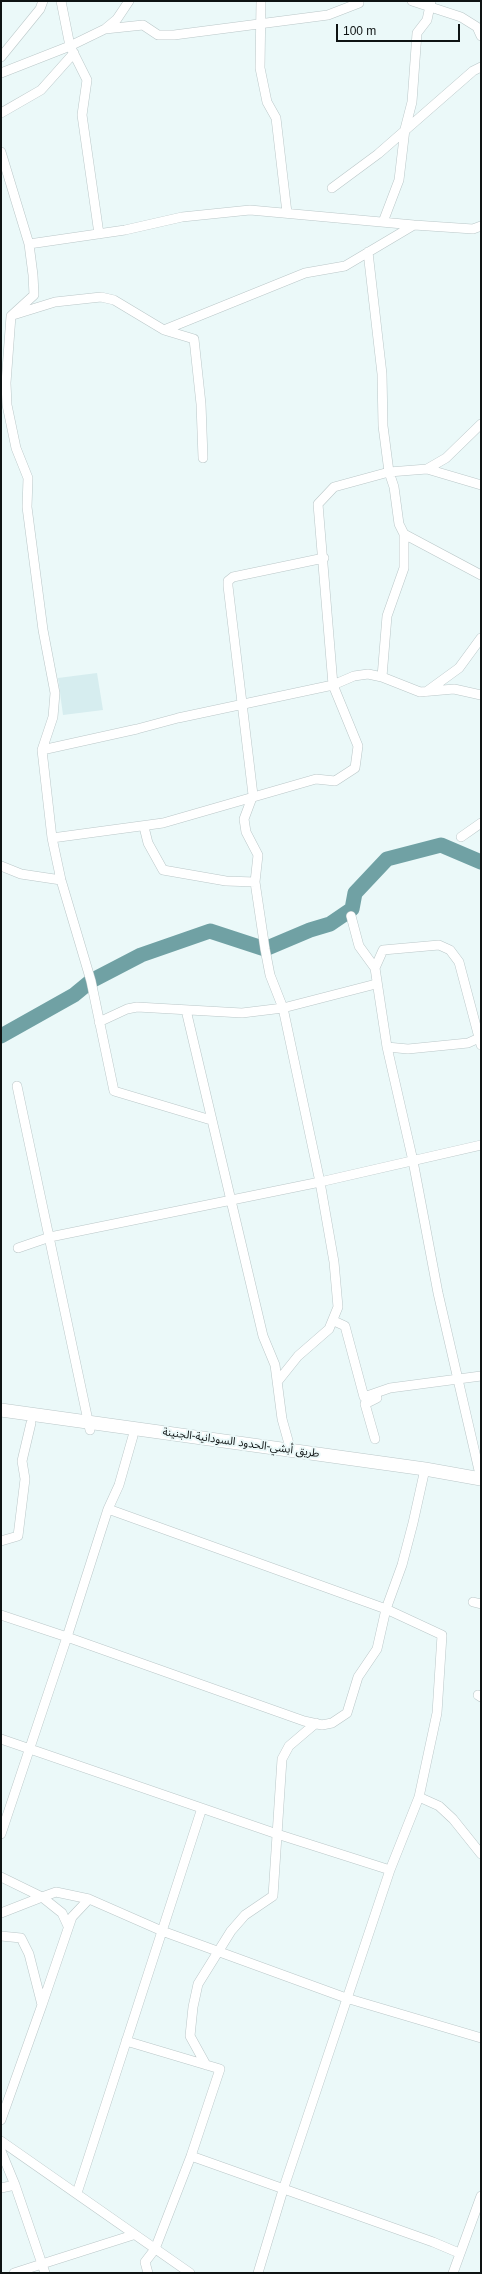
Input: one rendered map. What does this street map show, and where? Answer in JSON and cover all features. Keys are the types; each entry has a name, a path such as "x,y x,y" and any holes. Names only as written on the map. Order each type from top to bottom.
{"highway":[{"name":"طريق أبشي-الحدود السودانية-الجنينة","path":"1,1410 89,1427 291,1451 355,1463 424,1473 481,1479"},
{"path":"1,1420 31,1424 89,1427 133,1436 355,1463"},
{"path":"424,1473 481,1487"}],"street":[{"path":"1,57 40,9 44,1"},
{"path":"61,1 72,49 86,80 82,115 99,234"},
{"path":"1,72 72,49 105,29 117,19 129,1"},
{"path":"261,1 262,24 260,68 267,102 276,118 286,213"},
{"path":"105,29 143,25 158,35 174,35 328,15 359,3 358,1"},
{"path":"412,1 430,5 461,17 477,26 481,36"},
{"path":"383,222 399,180 405,129 412,102 416,33 426,20 430,5"},
{"path":"1,113 41,90 72,49"},
{"path":"332,188 378,154 473,71 481,67"},
{"path":"1,152 29,244 34,295 11,316 6,383 7,405 16,448 28,478 27,507 43,630 55,693 53,717 42,750 52,838 61,880 91,981 114,1091 210,1120"},
{"path":"29,244 99,234 189,216 250,210 414,225 473,229 481,226"},
{"path":"164,330 305,273 345,266 414,225"},
{"path":"368,252 382,374 383,426 389,472 394,487 399,524 404,534 404,568 387,616 382,677"},
{"path":"11,316 55,302 101,297 114,300 164,330 194,339 201,404 203,458"},
{"path":"427,469 446,458 481,424"},
{"path":"52,838 144,826 316,779 335,781 355,768 358,746 333,686 324,558 318,504 334,487 389,472 427,469 481,485"},
{"path":"404,534 481,575"},
{"path":"278,1380 298,1356 329,1329 334,1321 338,1308 334,1262 320,1182 283,1008 270,975 255,882 258,855 246,832 244,819 253,795 228,581 233,577 324,558"},
{"path":"426,692 459,668 481,638"},
{"path":"42,750 333,686 354,676 368,674 382,677 420,692 454,689 481,696"},
{"path":"462,837 481,824"},
{"path":"144,826 148,843 163,870 226,881 255,882"},
{"path":"1,866 21,874 61,880"},
{"path":"351,916 359,946 375,968 387,1047 413,1161 438,1293 460,1380 481,1479"},
{"path":"375,968 383,950 439,945 450,950 460,962 480,1042 468,1042 408,1050 387,1047"},
{"path":"99,1022 127,1009 138,1007 242,1013 283,1008 372,985"},
{"path":"186,1010 210,1120 263,1336 275,1364 282,1419 291,1451"},
{"path":"17,1086 89,1427"},
{"path":"18,1248 50,1237 229,1199 320,1182 481,1145"},
{"path":"334,1321 345,1326 364,1397 390,1388 460,1380 481,1376"},
{"path":"375,1439 365,1404 386,1394 421,1385"},
{"path":"1,1541 18,1536 25,1479 22,1461 31,1424"},
{"path":"1,1834 30,1750 108,1509 119,1485 133,1436"},
{"path":"1,1615 304,1721 332,1723 347,1713 358,1677 377,1649 386,1609 402,1565 424,1473"},
{"path":"108,1509 386,1609 442,1635 437,1713 419,1797 390,1870 346,1998 283,2190 258,2273"},
{"path":"206,2065 190,2036 193,2007 198,1984 231,1931 245,1915 272,1896 282,1759 289,1746 316,1723"},
{"path":"4,1742 277,1834 390,1870"},
{"path":"419,1797 439,1806 453,1819 481,1854"},
{"path":"77,2193 202,1808"},
{"path":"1,1877 42,1897 62,1912 68,1926"},
{"path":"1,1913 56,1892 89,1899 162,1930 346,1998 481,2038"},
{"path":"1,2120 42,2005 68,1926 72,1917 89,1899"},
{"path":"1,1936 21,1938 29,1954 42,2005"},
{"path":"126,2041 220,2069 191,2156 155,2249 145,2262 148,2273"},
{"path":"1,2141 77,2193 133,2235 190,2273"},
{"path":"1,2151 15,2185 45,2273"},
{"path":"191,2156 283,2190 433,2242 459,2253"},
{"path":"1,2188 15,2185"},
{"path":"453,2273 481,2196"},
{"path":"14,2273 133,2235"}],"shaded area":[{"path":"97,673 103,710 63,715 58,678"}],"waterway":[{"path":"1,1036 74,995 91,981 141,955 210,931 265,949 310,930 330,924 352,909 355,893 387,859 441,845 481,862"}]}
